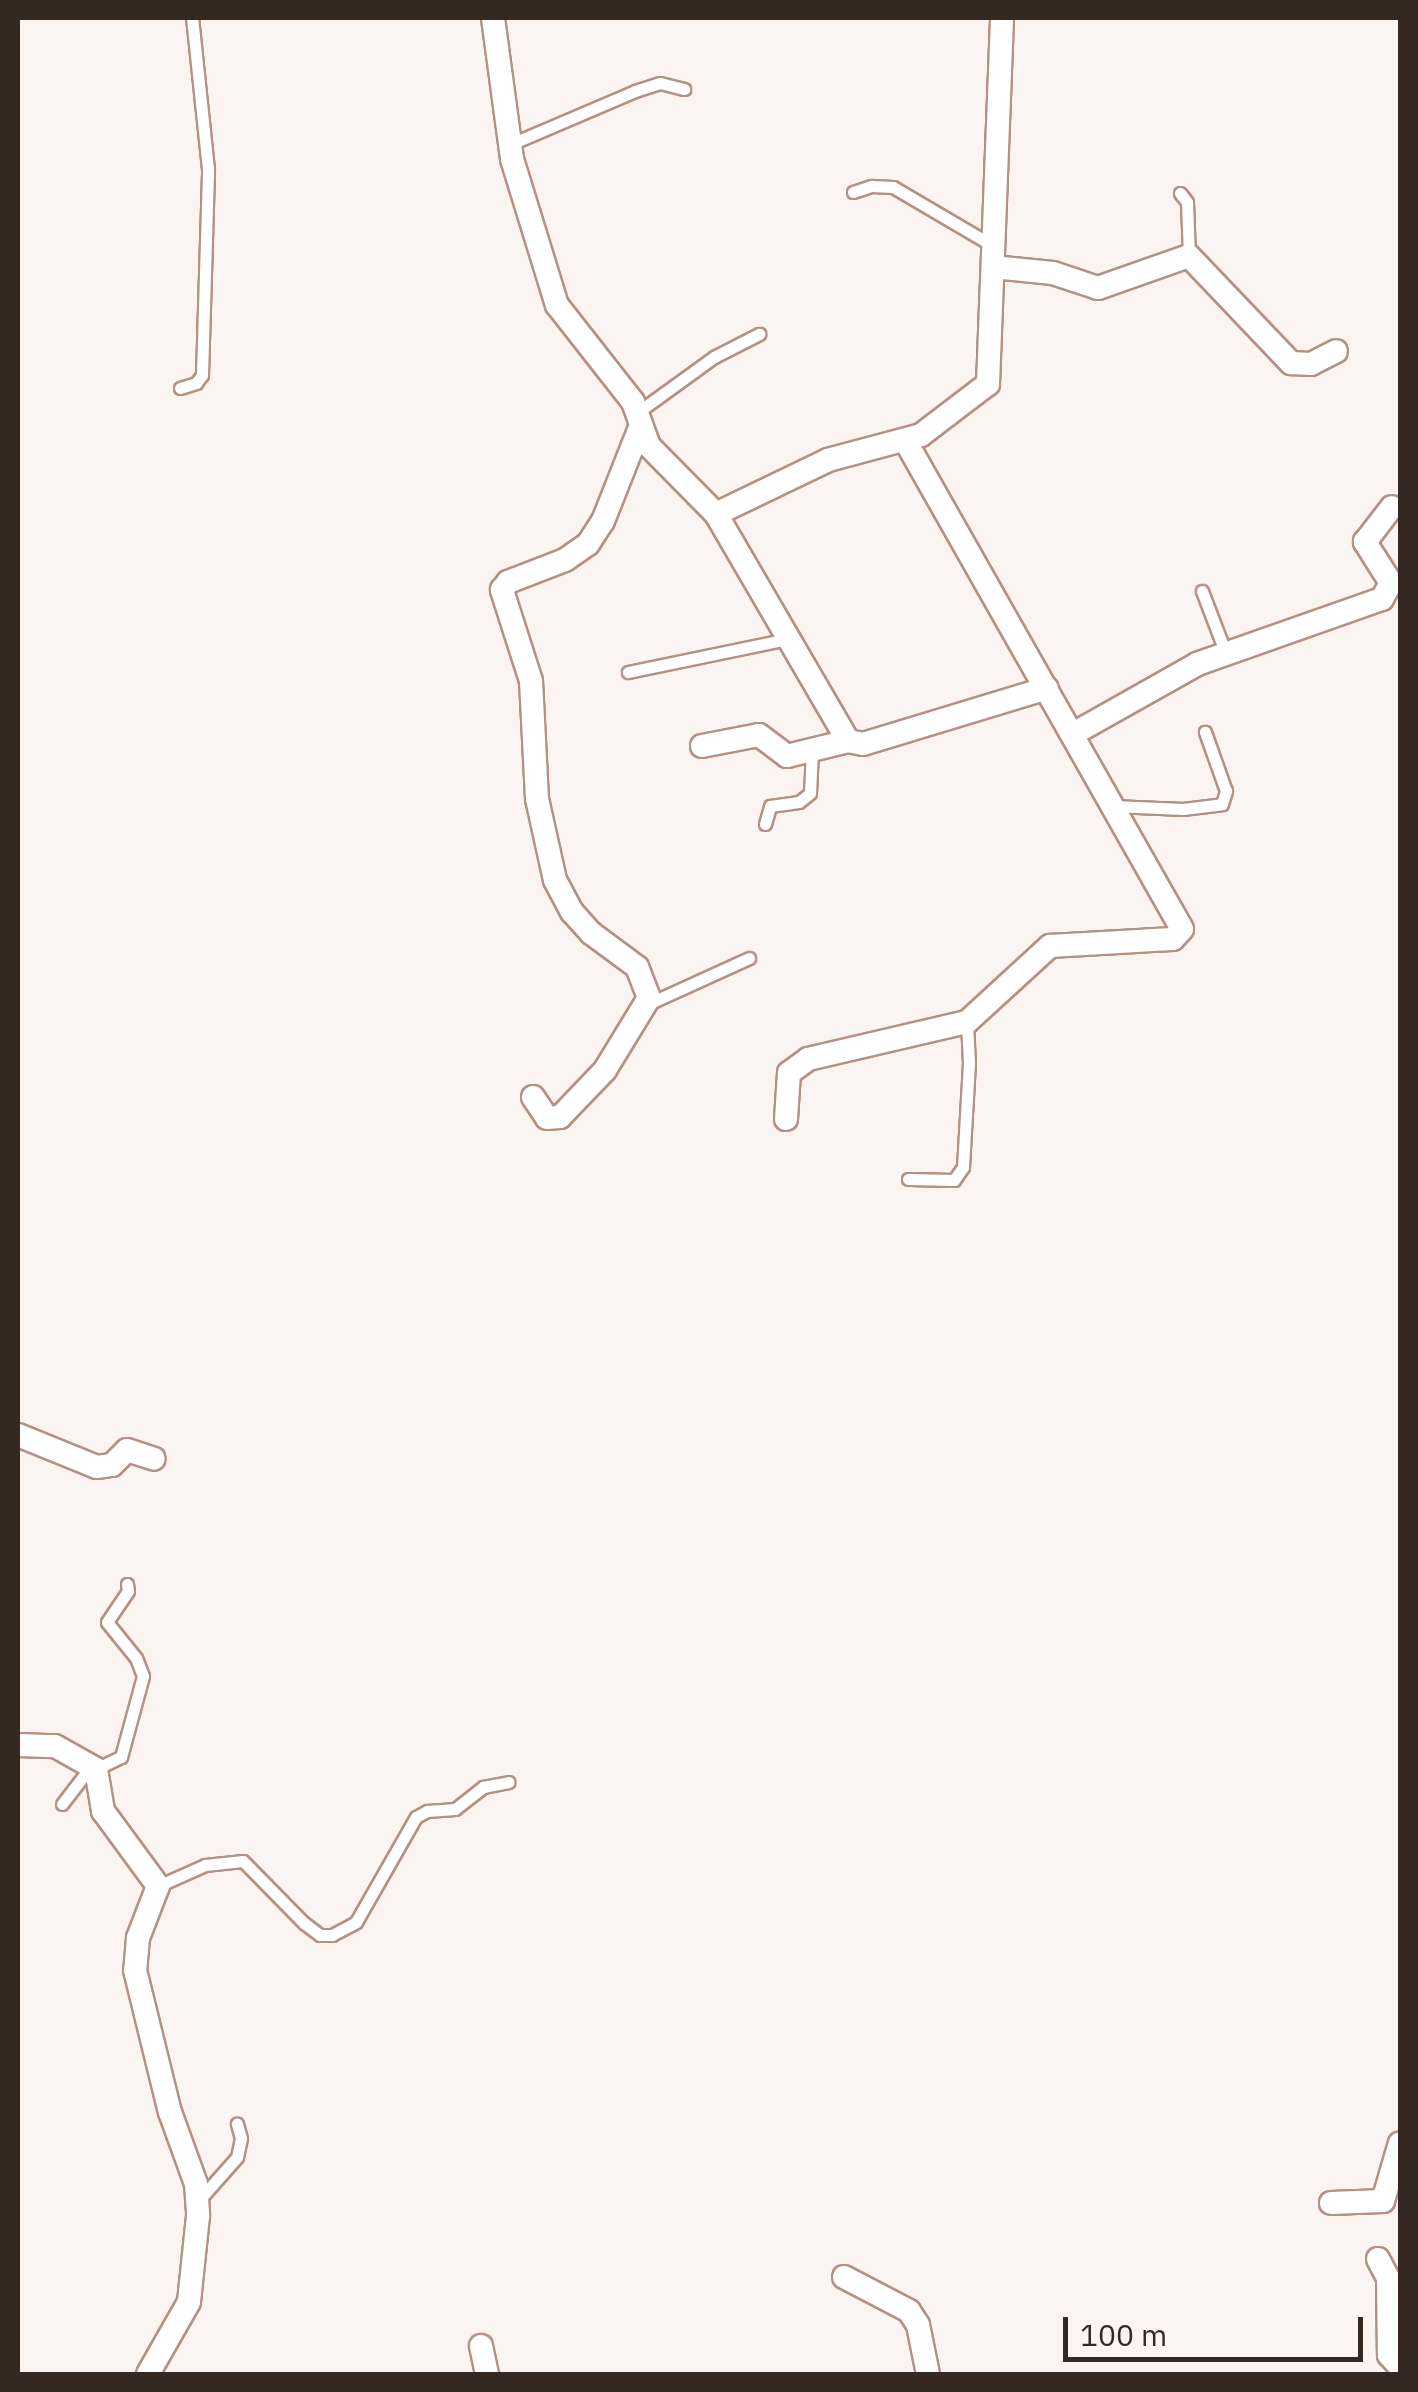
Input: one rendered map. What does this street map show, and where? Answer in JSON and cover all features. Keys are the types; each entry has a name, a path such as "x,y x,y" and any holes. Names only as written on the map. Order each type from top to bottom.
{"street":[{"path":"493,18 518,185 557,305 639,418 649,446 716,514 848,741"},
{"path":"716,514 828,460 906,442 980,395 988,384 1002,18"},
{"path":"993,257 1098,288 1190,256 1291,364 1310,364 1336,352"},
{"path":"533,1097 547,1118 560,1116 605,1070 648,1004 638,967 591,933 572,912 555,880 537,799 531,681 502,596 508,582 565,560 588,544 604,521 639,418"},
{"path":"786,1119 789,1073 808,1059 967,1022 1050,946 1180,935 1182,928 906,442"},
{"path":"1072,734 1168,678 1388,593 1391,583 1366,542 1392,507"},
{"path":"702,746 759,735 787,756 848,741 863,744 1047,688"},
{"path":"18,1436 97,1467 112,1465 127,1450 154,1459"},
{"path":"18,1744 55,1746 94,1767 103,1811 158,1886 138,1938 135,1970 170,2112 199,2200 189,2302 148,2374"},
{"path":"1332,2202 1383,2201 1400,2143"},
{"path":"1378,2259 1388,2278 1389,2354 1400,2367"},
{"path":"844,2277 909,2311 918,2325 928,2374"},
{"path":"481,2346 486,2374"}],"lane":[{"path":"180,388 196,383 202,375 208,169 192,18"},
{"path":"510,144 635,91 660,84 684,89"},
{"path":"853,192 872,186 893,187 993,257"},
{"path":"1180,193 1187,202 1190,256"},
{"path":"639,418 714,357 759,334"},
{"path":"1202,591 1226,654"},
{"path":"628,672 788,638"},
{"path":"1113,806 1182,809 1222,804 1226,791 1205,732"},
{"path":"766,824 770,806 799,802 810,793 812,750"},
{"path":"648,1004 748,958"},
{"path":"908,1180 954,1180 963,1167 969,1063 967,1022"},
{"path":"62,1804 94,1767 120,1758 143,1676 136,1658 107,1622 128,1590 127,1584"},
{"path":"158,1886 205,1865 243,1861 304,1924 320,1935 332,1936 356,1922 416,1817 427,1811 454,1809 483,1788 509,1782"},
{"path":"199,2200 237,2156 242,2138 237,2124"}]}
